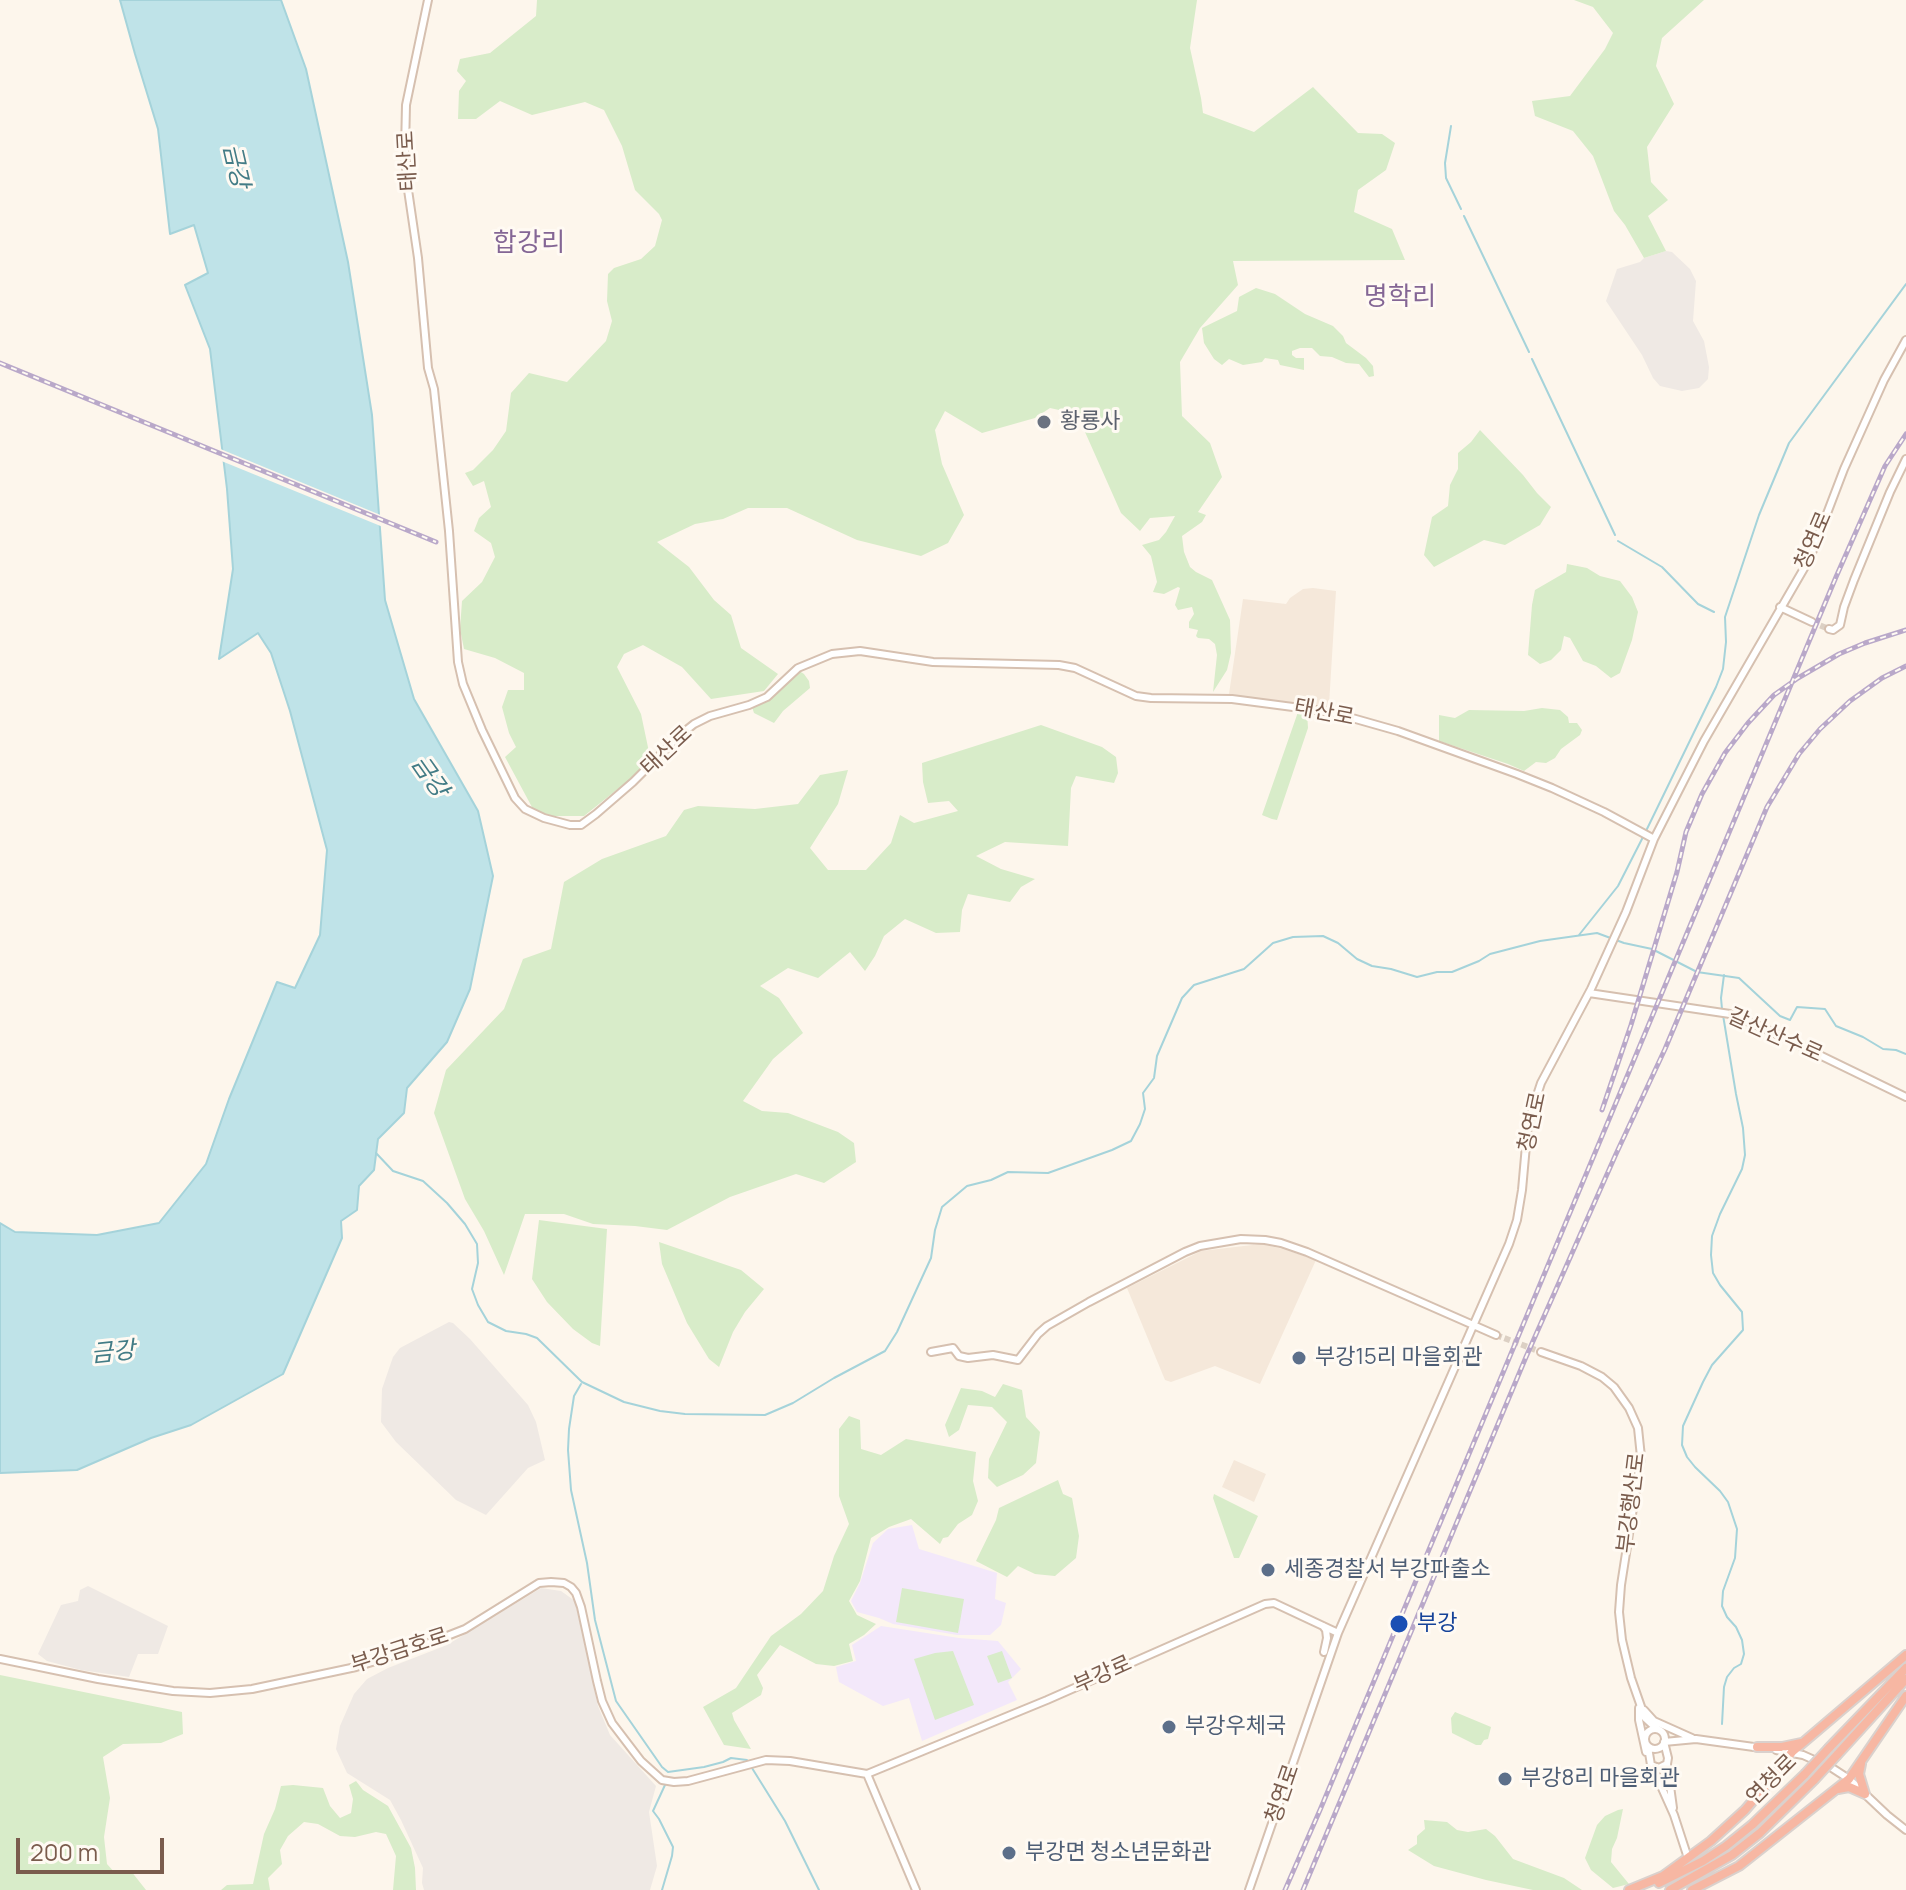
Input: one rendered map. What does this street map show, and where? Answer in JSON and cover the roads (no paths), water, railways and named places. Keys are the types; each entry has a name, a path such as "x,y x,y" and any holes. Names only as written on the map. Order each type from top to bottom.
{"highway":[{"path":"1629,1890 1663,1876 1711,1841 1745,1810 1792,1752 1906,1655"},
{"name":"연청로","path":"1642,1890 1673,1878 1726,1846 1752,1825 1906,1668"},
{"name":"연청로","path":"1670,1890 1732,1855 1760,1833 1814,1780 1906,1679"},
{"path":"1692,1890 1739,1866 1849,1779 1906,1696"},
{"path":"1757,1747 1795,1745 1809,1739"},
{"path":"1757,1747 1776,1755 1780,1765 1777,1773"},
{"path":"1862,1760 1859,1774 1865,1794"},
{"path":"1833,1790 1849,1787 1865,1794"}],"street":[{"name":"태산로","path":"428,0 406,105 405,150 445,495 458,662 463,684 482,730 515,798 525,809 544,818 581,825 633,782 694,724 767,697 798,668 832,654 860,651 933,662 1059,665 1087,673 1136,696 1232,699 1331,712 1398,731 1517,774 1565,794 1652,838"},
{"name":"청연로","path":"1249,1890 1338,1633 1497,1273 1517,1220 1528,1123 1534,1100 1626,912 1652,838 1714,722 1810,558 1844,469 1884,380 1906,340"},
{"path":"1829,629 1840,625 1855,575 1906,459"},
{"path":"1780,607 1812,622"},
{"name":"갈산산수로","path":"1590,991 1724,1013 1766,1029 1906,1097"},
{"path":"931,1352 953,1348 959,1356 968,1358 993,1355 1018,1360 1047,1326 1089,1302 1185,1252 1200,1246 1241,1239 1265,1240 1307,1252 1496,1335"},
{"name":"부강행산로","path":"1541,1352 1602,1377 1614,1387 1629,1408 1638,1428 1641,1457 1622,1572 1619,1612 1622,1640 1640,1704"},
{"name":"부강금호로","path":"0,1659 173,1691 210,1693 252,1689 356,1667 414,1649 465,1629 539,1583 564,1583 576,1593 581,1607 602,1701 612,1723 641,1761 662,1780 688,1781 755,1762 790,1761 867,1774"},
{"name":"부강로","path":"867,1774 1047,1700 1265,1604 1274,1603 1338,1633"},
{"path":"1323,1626 1327,1638 1324,1652"},
{"path":"1640,1704 1645,1718 1665,1737 1667,1754"},
{"path":"1640,1704 1651,1765"},
{"path":"1640,1704 1654,1721 1694,1740"},
{"path":"1640,1704 1643,1742 1687,1855"},
{"path":"1645,1736 1651,1730 1659,1730 1694,1740 1792,1752 1849,1779 1906,1830"},
{"path":"1664,1742 1694,1740"},
{"path":"1674,1815 1667,1764 1668,1748 1694,1740"},
{"path":"1648,1747 1656,1749 1664,1742"},
{"path":"1651,1765 1659,1768 1667,1764"},
{"path":"867,1774 916,1890"}],"water":[{"name":"금강","path":"120,0 281,0 306,69 348,262 372,415 385,600 414,699 478,811 493,876 470,989 447,1042 407,1088 404,1113 378,1139 374,1170 359,1186 357,1210 341,1221 342,1238 283,1374 191,1425 151,1438 77,1470 0,1473 0,1223 15,1232 97,1235 159,1223 206,1164 277,982 295,988 320,935 327,850 290,711 271,653 258,633 219,659 233,569 227,489 210,349 185,285 208,273 194,225 170,234 158,129"}],"waterway":[{"path":"1451,126 1445,163 1446,178 1461,209"},
{"path":"1464,216 1529,352"},
{"path":"1646,831 1723,669 1725,617 1759,515 1789,443 1906,284"},
{"path":"1532,359 1615,535"},
{"path":"1618,541 1662,567 1698,604 1714,612"},
{"path":"1579,935 1618,886 1643,837"},
{"path":"376,1153 393,1171 423,1181 465,1224 477,1244 478,1263 472,1289 488,1322 506,1331 537,1338 582,1382 624,1402 685,1414 765,1415 793,1403 885,1351 931,1258 942,1207 967,1186 1008,1172 1048,1173 1131,1141 1145,1109 1143,1093 1154,1078 1157,1056 1182,998 1194,985 1244,969 1273,943 1293,937 1323,936 1372,966 1417,977 1452,972 1490,954 1540,941 1597,933 1652,949 1697,972 1739,978 1780,1016 1790,1020 1797,1007 1825,1009 1836,1026 1883,1049 1906,1054"},
{"path":"1722,1009 1724,975"},
{"path":"1722,1724 1727,1677 1741,1664 1744,1654 1742,1640 1722,1606 1723,1591 1735,1558 1737,1529 1728,1502 1695,1467 1682,1445 1683,1426 1712,1365 1743,1330 1742,1312 1713,1273 1711,1255 1712,1236 1742,1169 1745,1155 1723,1015"},
{"path":"581,1384 574,1396 569,1429 571,1490 587,1563 595,1620 616,1701 668,1772 704,1767 731,1758 747,1760 785,1821 819,1890"},
{"path":"662,1890 673,1847 653,1811 665,1785"}],"tunnel":[{"path":"1812,622 1829,629"},
{"path":"1496,1335 1541,1352"}],"railway":[{"path":"0,363 436,542"},
{"path":"1285,1890 1836,577 1885,466 1906,434"},
{"path":"1602,1110 1631,1025 1686,832 1702,794 1725,753 1774,695 1798,678 1839,654 1906,630"},
{"path":"1303,1890 1526,1357 1665,1049 1767,807 1799,754 1820,729 1850,701 1882,678 1906,666"}],"place":[{"name":"황룡사","path":"1044,422"},
{"name":"부강15리 마을회관","path":"1299,1358"},
{"name":"세종경찰서 부강파출소","path":"1268,1570"},
{"name":"부강","path":"1399,1624"},
{"name":"부강우체국","path":"1169,1727"},
{"name":"부강8리 마을회관","path":"1505,1779"},
{"name":"부강면 청소년문화관","path":"1009,1853"}],"district":[{"name":"합강리","path":"529,244"},
{"name":"명학리","path":"1400,298"}]}
